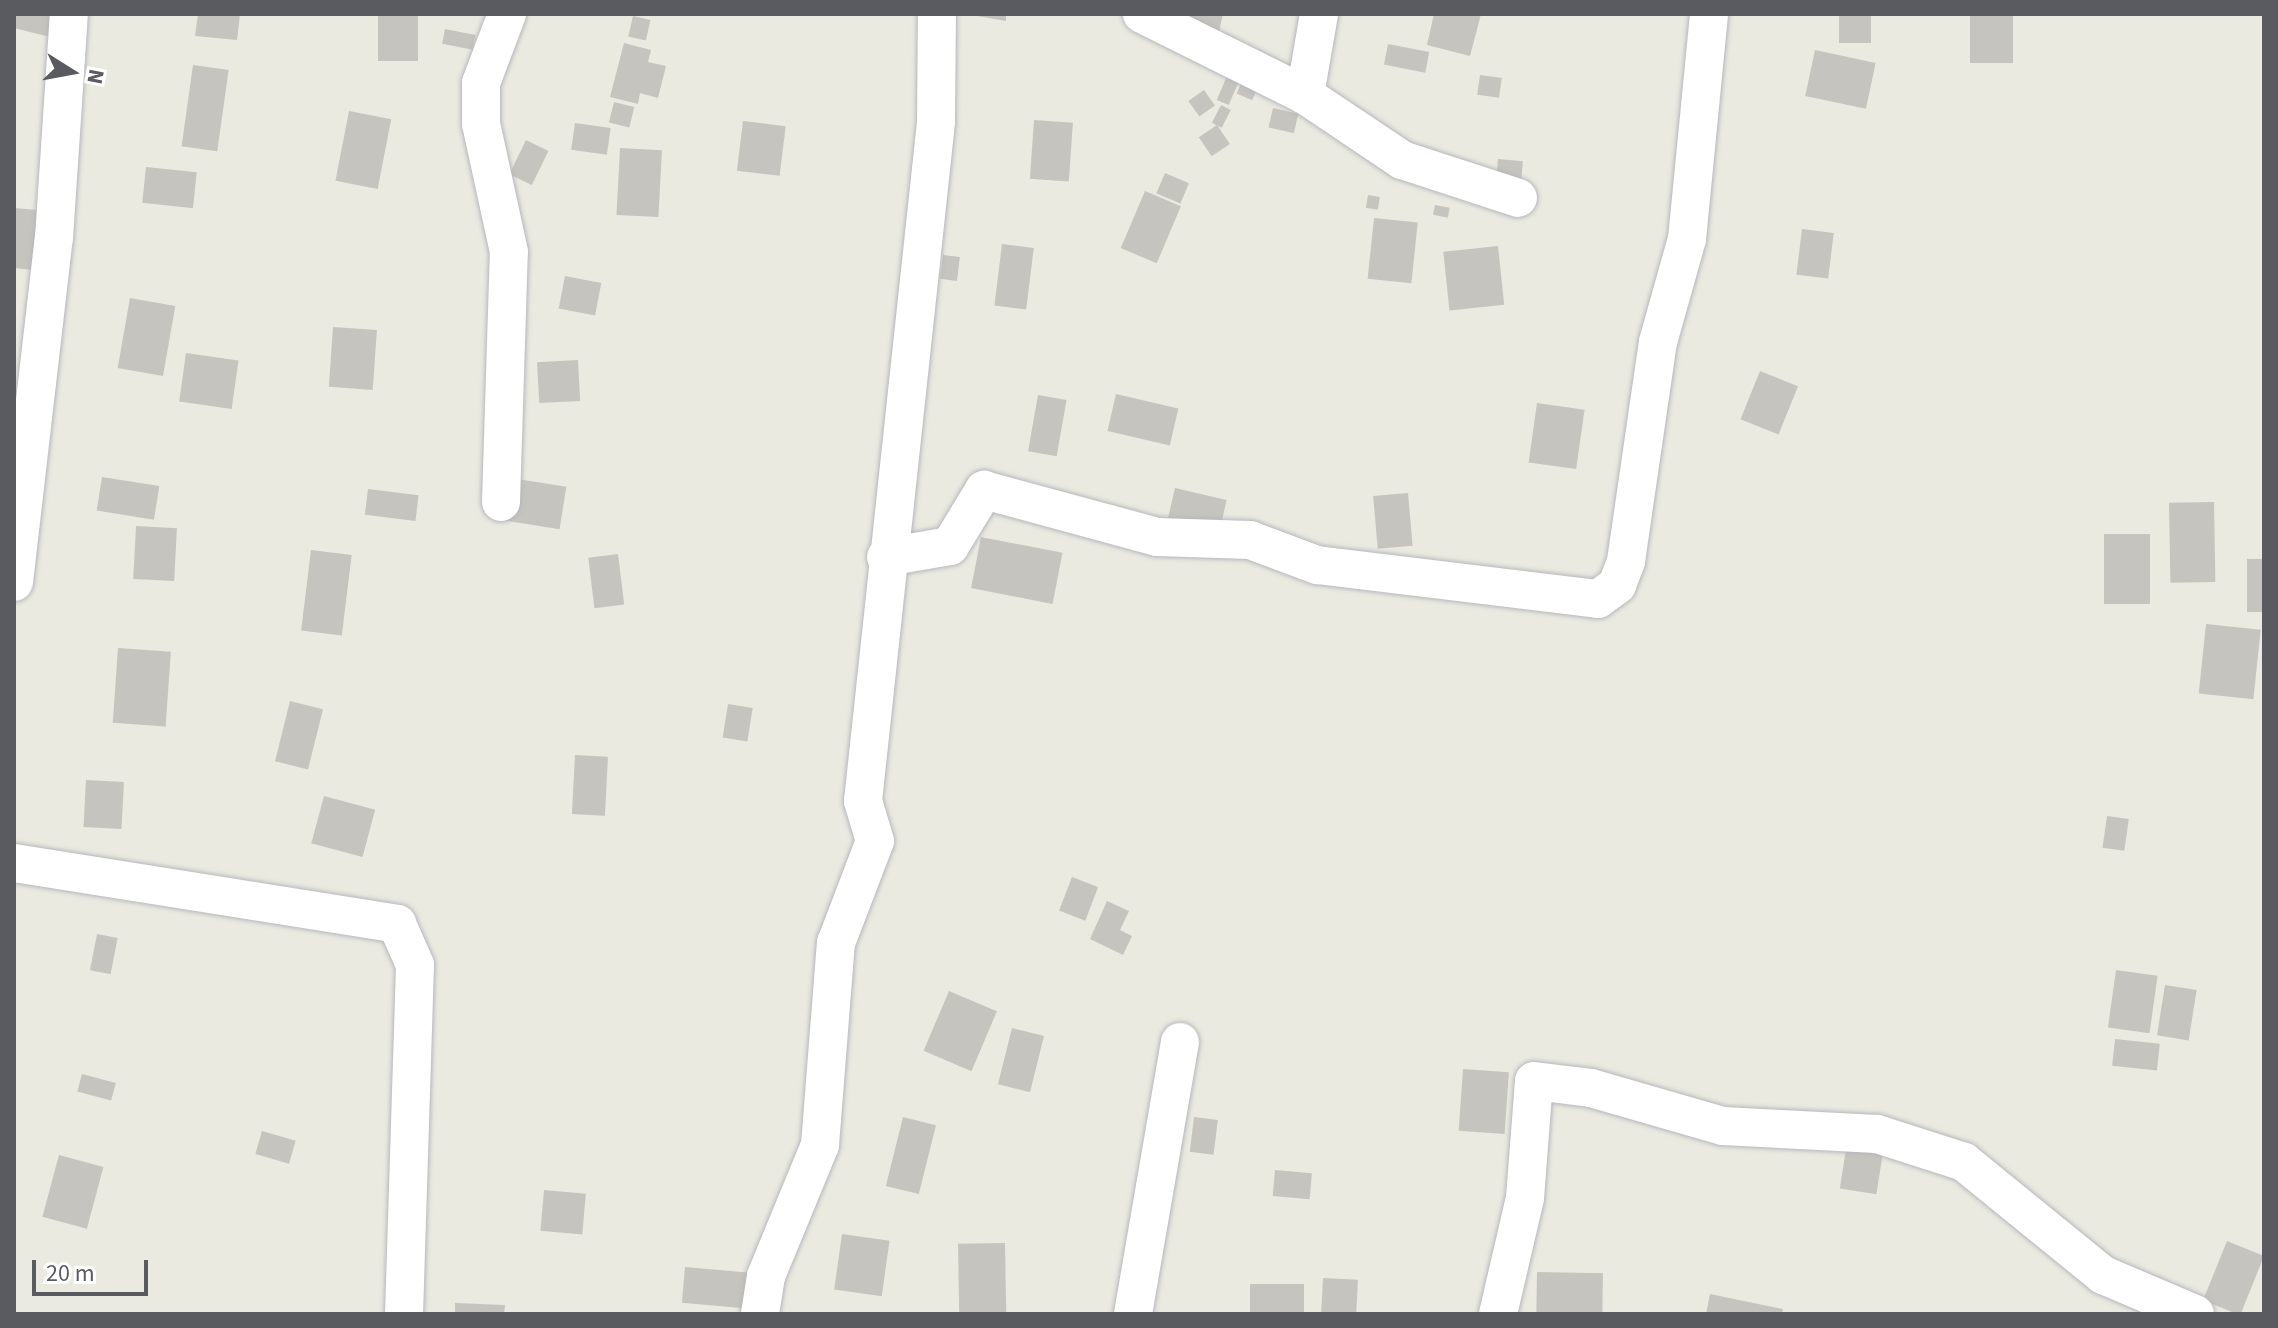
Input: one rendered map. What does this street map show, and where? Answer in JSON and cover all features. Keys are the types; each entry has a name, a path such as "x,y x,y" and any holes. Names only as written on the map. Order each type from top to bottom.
{"street":[{"path":"14,582 54,238 69,14"},
{"path":"501,502 509,252 481,96 490,48 507,14"},
{"path":"760,1314 766,1276 820,1145 836,943 875,841 863,801 886,557 936,122 937,14"},
{"path":"1142,14 1305,95 1402,160 1518,198"},
{"path":"1305,95 1319,14"},
{"path":"886,557 950,546 984,490 1157,537 1250,540 1347,570 1598,599 1617,585 1626,561 1658,342 1687,239 1709,14"},
{"path":"14,863 397,924 415,965 404,1314"},
{"path":"1133,1314 1180,1042"},
{"path":"1498,1314 1525,1198 1534,1081 1591,1088 1723,1126 1877,1134 1964,1162 2103,1275 2195,1314"}],"building":[{"path":"14,14 56,14 50,37 14,28"},
{"path":"198,14 240,14 237,40 195,36"},
{"path":"378,14 418,14 418,61 378,61"},
{"path":"966,14 1006,14 1006,21"},
{"path":"1169,14 1223,14 1219,31"},
{"path":"1434,14 1481,14 1470,56 1427,45"},
{"path":"1839,14 1871,14 1871,43 1839,43"},
{"path":"1970,14 2013,14 2013,63 1970,63"},
{"path":"633,16 651,20 646,41 628,36"},
{"path":"445,29 475,35 473,50 442,44"},
{"path":"624,43 651,50 648,62 666,66 658,98 640,93 638,104 610,97"},
{"path":"1388,44 1429,52 1425,73 1384,65"},
{"path":"1815,50 1876,63 1866,109 1805,96"},
{"path":"1232,64 1244,69 1229,105 1217,100"},
{"path":"193,65 229,70 217,151 182,146"},
{"path":"1480,75 1502,78 1499,98 1477,95"},
{"path":"1244,77 1260,84 1252,100 1237,93"},
{"path":"1204,90 1215,106 1199,116 1188,101"},
{"path":"614,102 634,107 629,127 609,122"},
{"path":"1221,105 1231,110 1222,128 1212,123"},
{"path":"1273,108 1298,114 1294,133 1269,127"},
{"path":"349,111 391,119 378,189 335,181"},
{"path":"1034,120 1073,123 1069,182 1030,179"},
{"path":"743,121 786,126 780,176 737,171"},
{"path":"575,123 611,128 607,155 571,150"},
{"path":"1217,125 1230,144 1212,156 1199,137"},
{"path":"526,140 548,151 532,185 509,174"},
{"path":"620,148 662,150 658,217 616,215"},
{"path":"1498,159 1523,161 1521,185 1496,183"},
{"path":"146,167 197,172 193,208 142,203"},
{"path":"1165,173 1189,183 1180,203 1156,193"},
{"path":"1145,191 1181,206 1157,263 1121,248"},
{"path":"1368,195 1380,197 1378,210 1366,208"},
{"path":"1435,205 1450,208 1448,218 1433,215"},
{"path":"14,208 49,211 42,271 14,268"},
{"path":"1374,218 1418,223 1411,283 1368,279"},
{"path":"1802,229 1834,233 1828,279 1796,275"},
{"path":"1002,244 1034,248 1026,309 994,306"},
{"path":"1498,246 1504,305 1449,310 1443,252"},
{"path":"943,255 960,257 957,281 940,279"},
{"path":"565,276 601,283 595,315 559,308"},
{"path":"130,298 175,306 163,376 118,368"},
{"path":"333,327 377,330 373,390 329,387"},
{"path":"186,353 238,360 232,409 179,402"},
{"path":"578,360 580,401 539,403 537,362"},
{"path":"1760,371 1798,386 1779,435 1741,419"},
{"path":"1116,394 1178,408 1170,445 1107,431"},
{"path":"1038,395 1067,400 1057,456 1028,451"},
{"path":"1537,403 1585,410 1576,469 1529,462"},
{"path":"102,477 159,486 154,520 97,511"},
{"path":"511,478 566,487 560,529 504,520"},
{"path":"1175,488 1227,500 1220,530 1168,518"},
{"path":"368,489 419,495 415,521 365,515"},
{"path":"1408,493 1413,546 1378,549 1373,496"},
{"path":"2214,502 2215,582 2170,583 2169,503"},
{"path":"136,526 177,528 174,581 133,579"},
{"path":"2104,534 2150,534 2150,604 2104,604"},
{"path":"981,537 1062,553 1053,604 971,588"},
{"path":"311,550 352,555 342,635 301,630"},
{"path":"618,554 624,605 594,608 588,558"},
{"path":"2247,559 2264,559 2264,612 2247,612"},
{"path":"2206,624 2261,630 2253,699 2199,694"},
{"path":"118,648 171,652 166,727 113,723"},
{"path":"290,701 323,709 308,769 275,761"},
{"path":"728,704 753,708 747,741 723,738"},
{"path":"575,755 608,757 605,816 572,814"},
{"path":"86,780 124,782 121,829 84,827"},
{"path":"324,796 375,810 363,857 311,843"},
{"path":"2107,816 2129,819 2124,851 2103,848"},
{"path":"1072,877 1098,887 1085,921 1059,911"},
{"path":"1107,901 1129,911 1120,930 1132,936 1123,955 1090,939"},
{"path":"97,934 118,938 111,974 90,970"},
{"path":"2116,970 2158,976 2150,1033 2108,1027"},
{"path":"2165,985 2197,990 2189,1040 2157,1035"},
{"path":"949,991 997,1011 971,1071 924,1051"},
{"path":"1012,1028 1044,1036 1030,1092 998,1084"},
{"path":"2115,1039 2160,1044 2157,1071 2112,1066"},
{"path":"1463,1069 1509,1072 1505,1134 1459,1131"},
{"path":"82,1074 116,1083 111,1100 77,1091"},
{"path":"903,1117 936,1125 919,1194 886,1186"},
{"path":"1194,1117 1218,1120 1214,1155 1190,1152"},
{"path":"262,1131 296,1141 289,1164 255,1154"},
{"path":"1847,1143 1884,1149 1876,1194 1840,1188"},
{"path":"59,1155 103,1167 87,1229 42,1217"},
{"path":"1275,1170 1312,1173 1310,1199 1273,1196"},
{"path":"544,1190 586,1194 582,1235 540,1231"},
{"path":"842,1234 890,1241 882,1296 834,1289"},
{"path":"2227,1241 2264,1256 2241,1314 2203,1300"},
{"path":"1005,1243 1006,1314 959,1314 958,1244"},
{"path":"685,1267 753,1273 750,1309 682,1303"},
{"path":"1537,1272 1603,1273 1602,1314 1536,1313"},
{"path":"1323,1278 1358,1280 1356,1314 1321,1314"},
{"path":"1250,1284 1304,1284 1304,1314 1250,1314"},
{"path":"1710,1294 1783,1309 1782,1314 1706,1314"},
{"path":"455,1303 505,1305 504,1314 455,1314"}]}
